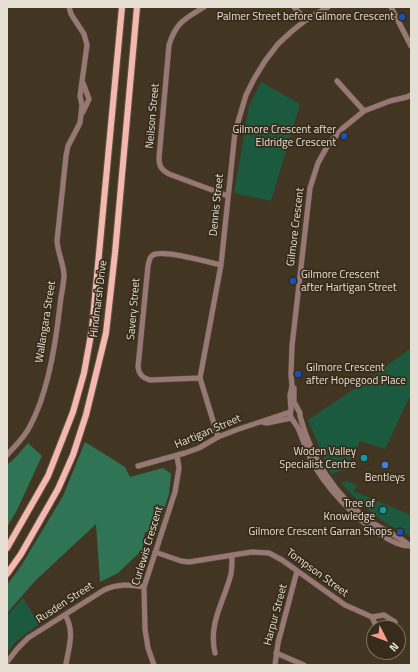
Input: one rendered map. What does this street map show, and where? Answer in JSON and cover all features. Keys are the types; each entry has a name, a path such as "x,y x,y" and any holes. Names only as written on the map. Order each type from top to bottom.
{"main road":[{"name":"Hindmarsh Drive","path":"7,548 48,476 73,412 84,373 92,329 122,8"},
{"name":"Hindmarsh Drive","path":"7,574 21,554 58,489 73,455 86,415 106,333 115,253 136,8"}],"street":[{"name":"Wallangara Street","path":"69,7 71,14 84,34 87,45 83,83 80,96 82,115"},
{"name":"Neilson Street","path":"204,7 183,21 172,35 169,45 158,158 159,165 162,170 169,174 228,196"},
{"path":"294,7 306,20"},
{"name":"Dennis Street","path":"218,437 200,378 221,265 235,132 246,95 254,79 274,50 292,31 306,20 328,7"},
{"path":"390,7 411,46"},
{"path":"337,81 364,111"},
{"name":"Wallangara Street","path":"7,455 30,427 38,409 47,378 58,323 64,276 63,264 57,241 66,156 68,146 80,124 89,99 83,83"},
{"name":"Gilmore Crescent","path":"291,411 292,346 310,188 318,163 328,145 343,128 364,111 390,101 410,97"},
{"name":"Savery Street","path":"200,378 150,380 144,378 139,373 138,367 148,266 153,255 160,253 169,253 221,265"},
{"name":"Gilmore Crescent","path":"292,386 294,388 294,402 298,410"},
{"path":"301,428 290,415 291,411 294,409 300,412 301,428 321,477 350,511 386,537 403,546 410,546"},
{"name":"Hartigan Street","path":"138,466 177,456 199,448 218,437 291,411"},
{"path":"292,419 297,419 300,416"},
{"name":"Hartigan Street","path":"262,422 267,423 292,419"},
{"name":"Curlewis Crescent","path":"154,665 148,648 145,629 144,587 175,492 179,468 177,456"},
{"name":"Tompson Street","path":"155,552 181,561 189,562 256,552 269,553 282,560 345,605 372,617 384,615 392,620"},
{"path":"215,653 212,642 214,623 231,573 232,555"},
{"name":"Harpur Street","path":"275,665 278,643 298,571"},
{"name":"Rusden Street","path":"7,662 28,638 104,590 112,586 124,585 144,587"},
{"path":"65,615 71,629 66,664"},
{"path":"276,653 304,665"}],"green space":[{"path":"261,82 300,104 271,201 234,193 249,106"},
{"path":"411,348 411,394 385,449 360,441 349,468 331,474 308,420"},
{"path":"85,442 125,467 130,477 163,468 171,474 169,494 157,531 145,532 142,550 118,573 100,582 96,524 35,581 7,613 7,585 21,566 63,496"},
{"path":"28,443 42,456 16,512 7,527 7,465"},
{"path":"347,481 358,486 353,491 411,515 411,536 391,526 373,514 341,483"},
{"path":"23,598 39,624 15,642 7,653 7,616"}],"place":[{"name":"Palmer Street before Gilmore Crescent","path":"402,17"},
{"name":"Gilmore Crescent after Eldridge Crescent","path":"344,136"},
{"name":"Gilmore Crescent after Hartigan Street","path":"293,281"},
{"name":"Gilmore Crescent after Hopegood Place","path":"298,374"},
{"name":"Woden Valley Specialist Centre","path":"364,458"},
{"name":"Bentleys","path":"385,465"},
{"name":"Tree of Knowledge","path":"383,510"},
{"name":"Gilmore Crescent Garran Shops","path":"400,532"}]}
